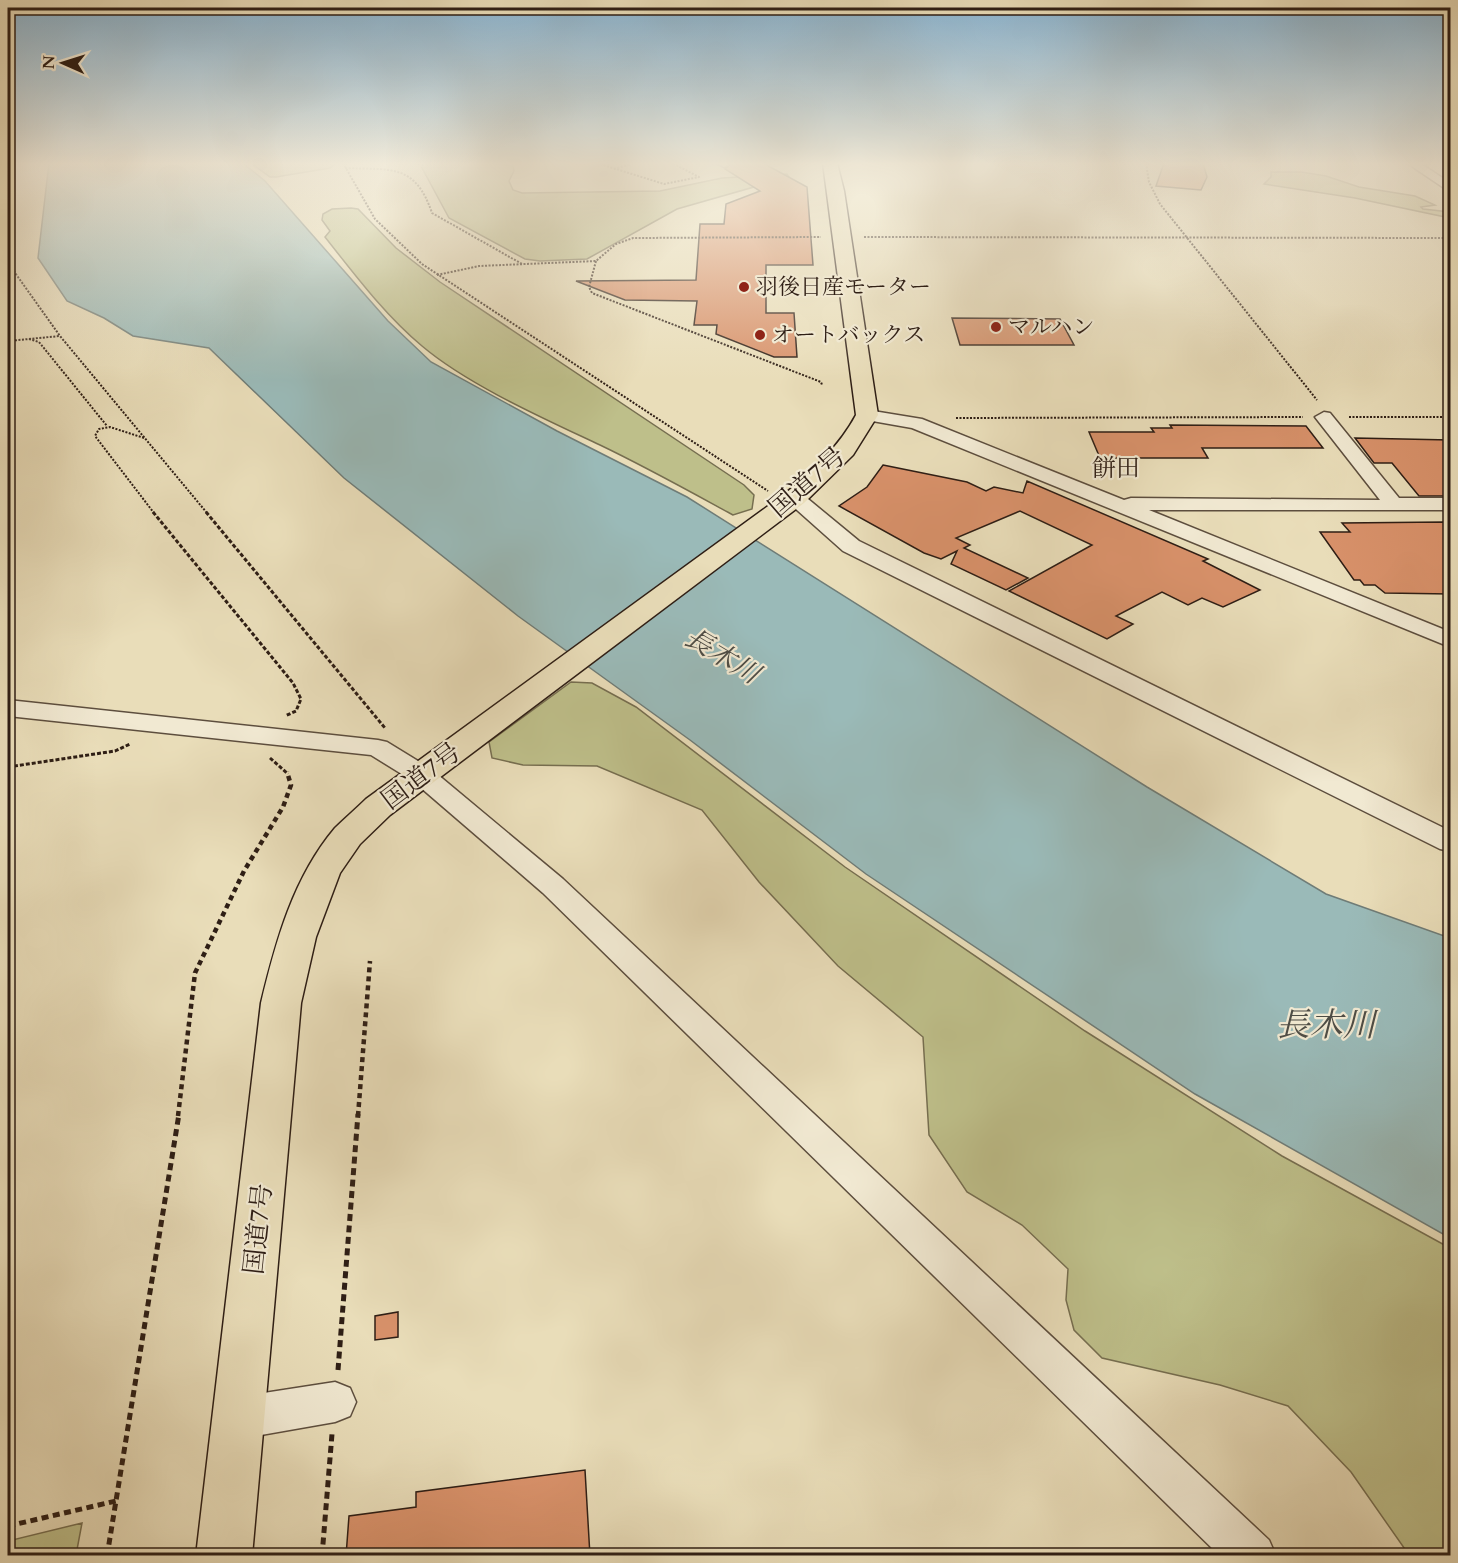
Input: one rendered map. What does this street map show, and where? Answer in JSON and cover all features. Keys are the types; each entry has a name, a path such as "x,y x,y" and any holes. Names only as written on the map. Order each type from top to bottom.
{"highway":[{"path":"843,237 867,416"},
{"name":"国道7号","path":"224,1556 281,1002 293,952 323,873 347,836 378,807 788,502 833,465 856,437 867,416"}],"street":[{"path":"867,416 916,423 1450,640"},
{"path":"1327,417 1392,502 1389,504"},
{"path":"788,502 850,546 1450,843"},
{"path":"1117,504 1450,504"},
{"path":"8,708 378,748 427,772 553,886 1253,1556"},
{"path":"238,1418 335,1402"}],"path":[{"path":"391,236 437,275 788,502"},
{"path":"472,236 525,266"},
{"path":"822,385 821,382 592,293 589,287 596,261 616,244 633,238 1450,238"},
{"path":"1186,238 1327,417"},
{"path":"8,247 12,265 33,300 60,336 389,732 378,748"},
{"path":"437,275 479,266 525,266 596,261"},
{"path":"8,263 12,265"},
{"path":"8,341 60,336"},
{"path":"29,339 39,342 107,427"},
{"path":"916,423 961,417 1450,417"},
{"path":"144,438 107,427 99,429 95,436 193,564 293,683 301,699 296,711 280,718"},
{"path":"8,767 115,751 130,744 148,723"},
{"path":"107,1556 181,1100 195,973 238,881 283,807 291,786 286,771 269,758 258,756"},
{"path":"322,1556 370,961"},
{"path":"8,1526 116,1501"}],"green space":[{"path":"384,236 396,248 440,282 744,485 754,495 752,509 733,515 634,462 484,388 461,374 408,334 359,280 325,237"},
{"path":"482,236 629,236 587,259 540,261 525,259"},
{"path":"571,682 592,683 636,707 845,867 1085,1031 1282,1156 1450,1248 1450,1555 1409,1555 1351,1472 1288,1406 1220,1385 1102,1358 1074,1330 1066,1300 1068,1269 1022,1225 967,1192 929,1135 923,1037 838,966 759,882 702,810 597,766 523,765 492,758 489,742"},
{"path":"82,1523 76,1555 8,1555 8,1541"}],"water":[{"name":"長木川","path":"41,236 313,236 388,321 431,362 557,431 687,497 1147,787 1326,894 1450,938 1450,1238 1195,1094 866,874 690,740 518,616 344,478 209,348 133,336 104,318 67,301 38,258"}],"building":[{"path":"699,236 811,236 813,265 766,265 766,313 794,313 797,357 774,357 716,334 717,325 694,325 697,301 625,300 576,281 696,280"},
{"name":"マルハン","path":"952,318 1060,319 1074,345 960,345"},
{"path":"1170,425 1306,426 1323,448 1202,448 1208,458 1100,458 1089,432 1154,432 1151,428 1172,428"},
{"path":"1355,438 1450,440 1450,496 1419,496 1392,463 1374,463"},
{"path":"883,465 967,482 986,491 994,487 1023,493 1027,481 1208,559 1203,561 1260,590 1223,607 1202,598 1188,605 1162,592 1116,616 1133,624 1107,639 1009,591 1092,545 1020,511 956,538 970,545 964,548 1028,578 1006,590 951,564 957,551 941,559 924,553 839,506 867,487"},
{"path":"1444,522 1450,530 1450,594 1385,593 1375,585 1364,585 1360,580 1354,580 1320,532 1350,532 1342,523"},
{"path":"398,1312 398,1337 375,1340 375,1316"},
{"path":"585,1470 590,1556 346,1556 349,1516 416,1507 416,1492"}],"place":[{"name":"羽後日産モーター","path":"744,287"},
{"name":"マルハン","path":"996,327"},
{"name":"オートバックス","path":"760,335"}],"district":[{"name":"餅田","path":"1116,468"}]}
